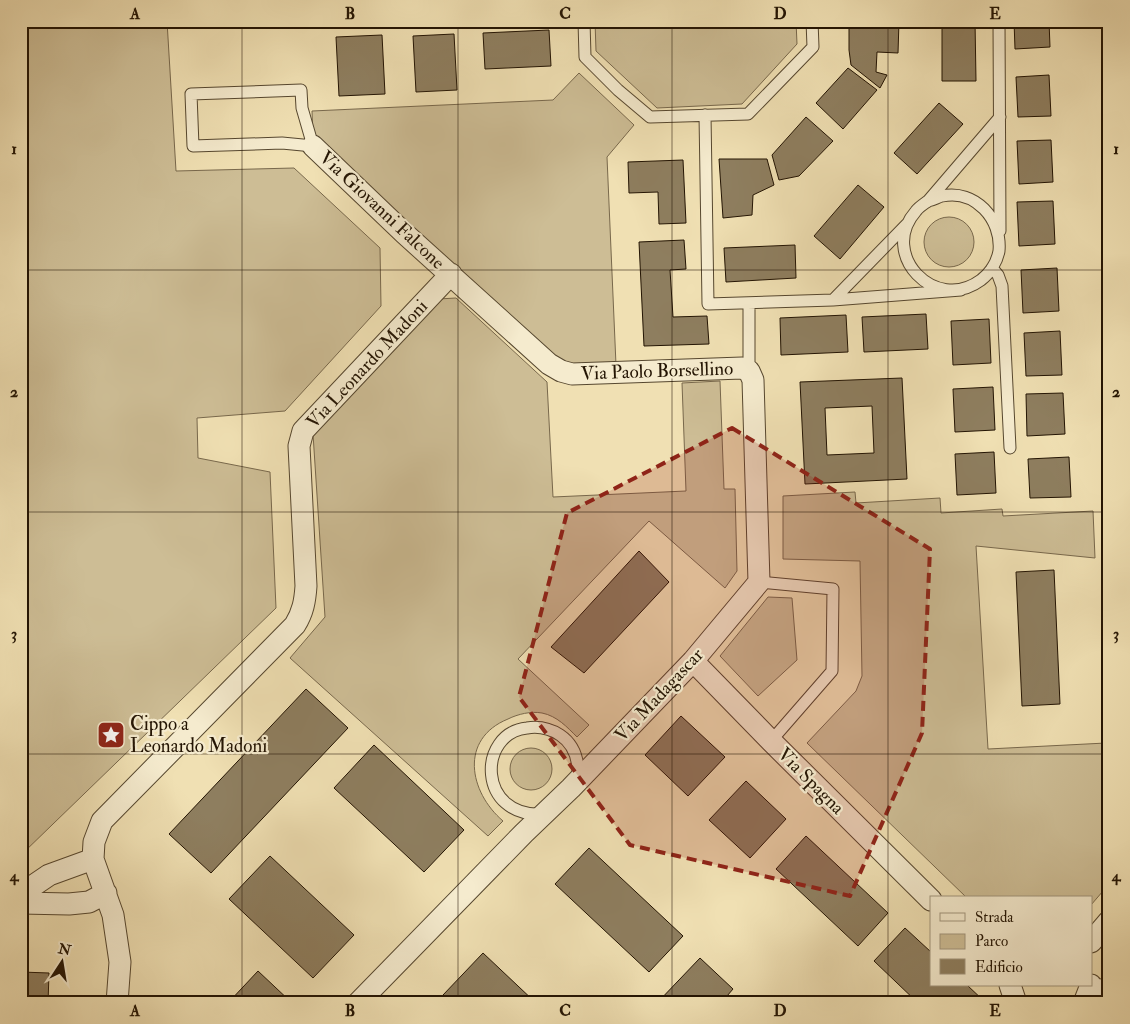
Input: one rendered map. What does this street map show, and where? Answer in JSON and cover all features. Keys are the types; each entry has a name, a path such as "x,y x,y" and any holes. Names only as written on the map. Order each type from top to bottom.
{"street":[{"name":"Via Giovanni Falcone","path":"312,146 404,233 451,274"},
{"name":"Via Paolo Borsellino","path":"451,274 549,364 561,371 572,374 742,368 749,371"},
{"name":"Via Leonardo Madoni","path":"93,859 94,842 102,821 295,625 302,614 306,586 299,446 304,432 451,274"},
{"path":"749,371 753,380 759,582"},
{"name":"Via Madagascar","path":"358,1003 524,833 546,814 693,660 759,582"},
{"name":"Via Spagna","path":"693,660 770,741 930,899"},
{"path":"21,894 49,875 93,859 113,915 120,962 117,1003"},
{"path":"21,903 69,904 89,902 106,893"},
{"path":"1092,941 1109,921"},
{"path":"1010,986 1016,1003"}],"lane":[{"path":"584,21 585,57 618,90 650,117 748,114 813,46 812,21"},
{"path":"705,115 708,304 833,300 961,290 974,285 985,277 992,268 998,254 1000,240 999,21"},
{"name":"Via Giovanni Falcone","path":"301,90 302,108 312,146 282,142 193,146 191,94 301,90"},
{"path":"833,300 908,223 916,210 928,201 1000,117"},
{"path":"928,201 943,196 959,196 974,201 987,211 996,224 1000,240"},
{"path":"908,223 904,237 905,252 910,266 920,278 932,286 946,290 961,290"},
{"path":"992,268 998,275 1002,286 1010,448"},
{"path":"749,304 749,371"},
{"path":"759,582 833,589 832,671 770,741"},
{"path":"546,814 530,815 516,810 503,802 495,789 490,774 492,760 498,746 509,735 522,728 538,726 552,730 565,738 574,750 579,765 578,780"}],"highlighted area":[{"path":"732,428 930,549 922,733 850,896 630,845 519,697 567,513"}],"green space":[{"path":"21,21 167,21 176,171 294,168 380,248 381,306 285,411 197,418 198,458 270,472 276,608 21,855"},
{"path":"595,21 796,21 797,44 742,104 657,108 596,51"},
{"path":"579,73 634,125 607,157 616,365 563,367 313,138 312,111 553,100"},
{"path":"944,217 954,217 967,224 974,237 974,247 967,260 954,267 944,267 935,263 928,256 924,247 924,237 928,228 935,221"},
{"path":"456,298 547,382 553,497 686,491 682,383 720,381 724,489 735,489 737,571 725,588 649,521 518,659 589,725 577,737 561,722 538,712 520,714 492,728 482,739 476,752 474,767 483,796 491,809 503,821 488,836 290,658 325,617 313,434 438,299"},
{"path":"855,492 856,503 940,498 941,513 1002,509 1003,516 1093,511 1095,558 976,546 988,749 1106,743 1109,884 1092,904 1092,896 965,896 807,743 856,691 862,676 860,561 783,559 783,496"},
{"path":"768,597 792,598 797,660 758,696 720,656"},
{"path":"531,748 546,754 552,769 546,784 531,790 516,784 510,769 516,754"}],"building":[{"path":"849,21 899,21 898,53 877,52 876,72 887,75 880,88 851,65"},
{"path":"942,21 975,21 976,81 942,81"},
{"path":"1014,21 1049,21 1050,47 1015,49"},
{"path":"549,30 551,66 485,69 483,33"},
{"path":"454,34 457,90 416,92 413,36"},
{"path":"382,35 385,94 339,96 336,37"},
{"path":"848,68 877,90 843,129 816,103"},
{"path":"1049,75 1051,116 1018,117 1016,77"},
{"path":"939,103 963,124 917,174 894,153"},
{"path":"806,117 833,141 799,176 779,180 772,155"},
{"path":"1051,140 1053,182 1019,184 1017,141"},
{"path":"719,159 767,159 774,185 753,195 752,215 723,218"},
{"path":"683,160 686,223 659,224 658,192 629,193 628,162"},
{"path":"858,185 884,207 840,259 814,236"},
{"path":"1053,201 1055,244 1019,246 1017,202"},
{"path":"684,240 686,269 670,270 673,317 707,316 709,344 644,346 639,242"},
{"path":"795,245 796,278 726,282 724,248"},
{"path":"1057,268 1059,311 1023,313 1021,270"},
{"path":"926,314 928,349 864,352 862,317"},
{"path":"846,315 848,352 781,355 780,318"},
{"path":"989,319 991,363 953,365 951,321"},
{"path":"1060,331 1062,375 1026,376 1024,333"},
{"path":"902,378 907,479 805,484 800,382","holes":["872,406 874,453 827,455 825,408"]},
{"path":"993,387 995,430 955,432 953,389"},
{"path":"1063,393 1065,434 1027,436 1026,394"},
{"path":"994,452 996,493 957,495 955,454"},
{"path":"1069,457 1071,497 1030,498 1028,459"},
{"path":"639,551 669,582 584,673 551,647"},
{"path":"1054,570 1060,704 1022,706 1016,572"},
{"path":"306,689 348,728 211,873 169,834"},
{"path":"681,716 725,757 688,796 645,755"},
{"path":"374,745 464,830 424,872 334,788"},
{"path":"746,781 786,819 750,858 709,820"},
{"path":"806,836 888,913 858,946 776,869"},
{"path":"589,848 683,936 649,972 555,884"},
{"path":"270,856 354,935 313,978 229,899"},
{"path":"905,928 930,951 930,986 968,986 985,1002 918,1003 874,961"},
{"path":"483,953 536,1003 451,1003 443,995"},
{"path":"700,958 733,989 721,1003 657,1003"},
{"path":"258,971 292,1003 228,1003"},
{"path":"21,972 49,973 48,1003 21,1003"}],"place":[{"name":"Cippo a Leonardo Madoni","path":"111,735"}]}
